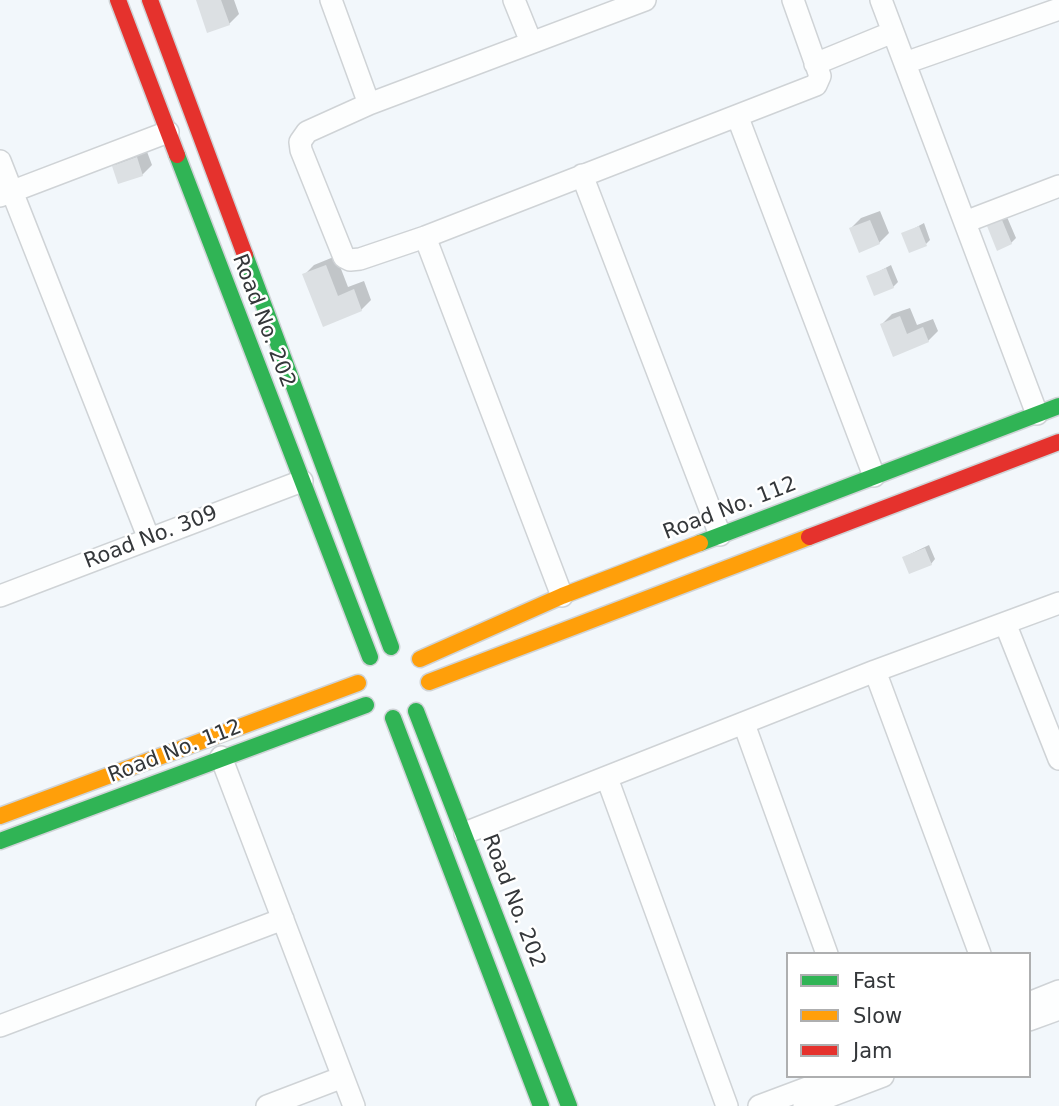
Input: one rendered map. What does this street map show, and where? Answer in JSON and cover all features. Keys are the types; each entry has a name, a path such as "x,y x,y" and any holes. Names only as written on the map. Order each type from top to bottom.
{"street":[{"name":"Road No. 202","path":"118,0 370,657"},
{"name":"Road No. 202","path":"150,0 391,647"},
{"path":"331,0 369,104"},
{"path":"514,0 531,42"},
{"path":"645,0 316,126 300,142 338,249 350,260 425,237 582,175 738,118 819,83 793,0"},
{"path":"429,682 1054,444 1037,414 881,0"},
{"path":"905,63 1059,9"},
{"path":"815,64 893,32"},
{"path":"738,118 874,476"},
{"path":"6,194 168,132"},
{"path":"0,161 6,194 149,539"},
{"path":"582,175 720,535"},
{"path":"965,222 1059,186"},
{"path":"425,237 562,596"},
{"name":"Road No. 112","path":"421,659 562,596 1059,406"},
{"name":"Road No. 309","path":"0,596 302,481"},
{"path":"465,833 875,671 1059,603"},
{"path":"1005,623 1059,759"},
{"path":"391,647 412,652 421,659 429,682 423,703 415,711 393,718 383,717 366,705 358,683 361,669 370,657 391,647"},
{"path":"875,671 979,952"},
{"name":"Road No. 112","path":"0,817 358,683"},
{"name":"Road No. 112","path":"0,841 366,705"},
{"name":"Road No. 202","path":"415,711 465,833 569,1106"},
{"path":"393,718 541,1106"},
{"path":"744,724 826,952"},
{"path":"221,757 354,1106"},
{"path":"607,778 727,1106"},
{"path":"0,1026 283,919"},
{"path":"1031,1002 1059,991"},
{"path":"1031,1019 1059,1009"},
{"path":"267,1106 343,1077"},
{"path":"759,1106 834,1078"},
{"path":"804,1106 878,1078"}],"building":[{"path":"196,0 221,0 230,25 207,33"},
{"path":"137,157 143,176 118,184 112,166"},
{"path":"870,220 880,244 859,253 849,228"},
{"path":"1002,220 1012,244 997,251 987,226"},
{"path":"919,226 927,246 909,253 901,233"},
{"path":"326,265 338,296 354,289 362,311 323,327 302,274"},
{"path":"886,268 894,288 874,296 866,276"},
{"path":"900,316 907,334 923,327 929,342 893,357 880,324"},
{"path":"925,548 932,565 909,574 902,557"}],"traffic: fast":[{"path":"177,155 370,657"},
{"path":"245,255 391,647"},
{"path":"700,543 1059,406"},
{"path":"0,841 366,705"},
{"path":"416,711 569,1106"},
{"path":"393,718 541,1106"}],"traffic: slow":[{"path":"429,682 809,537"},
{"path":"420,659 562,596 700,543"},
{"path":"0,816 358,683"}],"traffic: jam":[{"path":"118,0 177,155"},
{"path":"150,0 245,255"},
{"path":"809,537 1059,442"}]}
